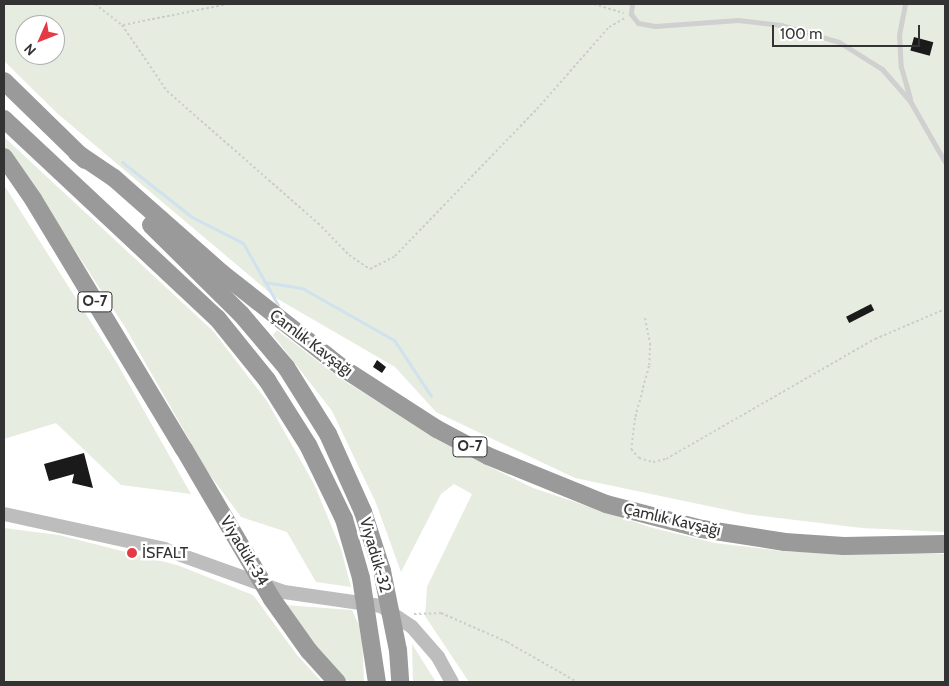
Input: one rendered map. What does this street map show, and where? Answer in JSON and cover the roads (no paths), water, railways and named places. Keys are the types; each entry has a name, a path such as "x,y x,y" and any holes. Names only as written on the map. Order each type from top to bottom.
{"highway":[{"name":"O-7","path":"4,80 77,152"},
{"name":"Viyadük-32","path":"4,119 216,318 267,380 308,445 344,519 361,578 377,682"},
{"name":"Çamlık Kavşağı","path":"77,152 241,314 286,367 328,434"},
{"name":"Çamlık Kavşağı","path":"77,152 114,178 223,274 341,367 437,429 488,456 606,504 702,529 785,542 844,546 945,544"},
{"name":"Viyadük-34","path":"4,157 33,199 272,599 310,651 337,682"},
{"name":"Viyadük-32","path":"328,434 363,512 382,571 398,650 400,682"}],"main road":[{"path":"4,514 164,549 284,592 381,606 402,619 438,657 452,682"}],"lane":[{"path":"632,4 631,14 638,23 655,26 738,20 781,26 839,42 882,69 910,101 945,162"},
{"path":"905,4 899,42 901,67 910,101"}],"waterway":[{"path":"122,162 192,217 243,243 278,305"},
{"path":"264,282 302,288 394,340 431,396"}],"place":[{"name":"İSFALT","path":"132,553"}]}
